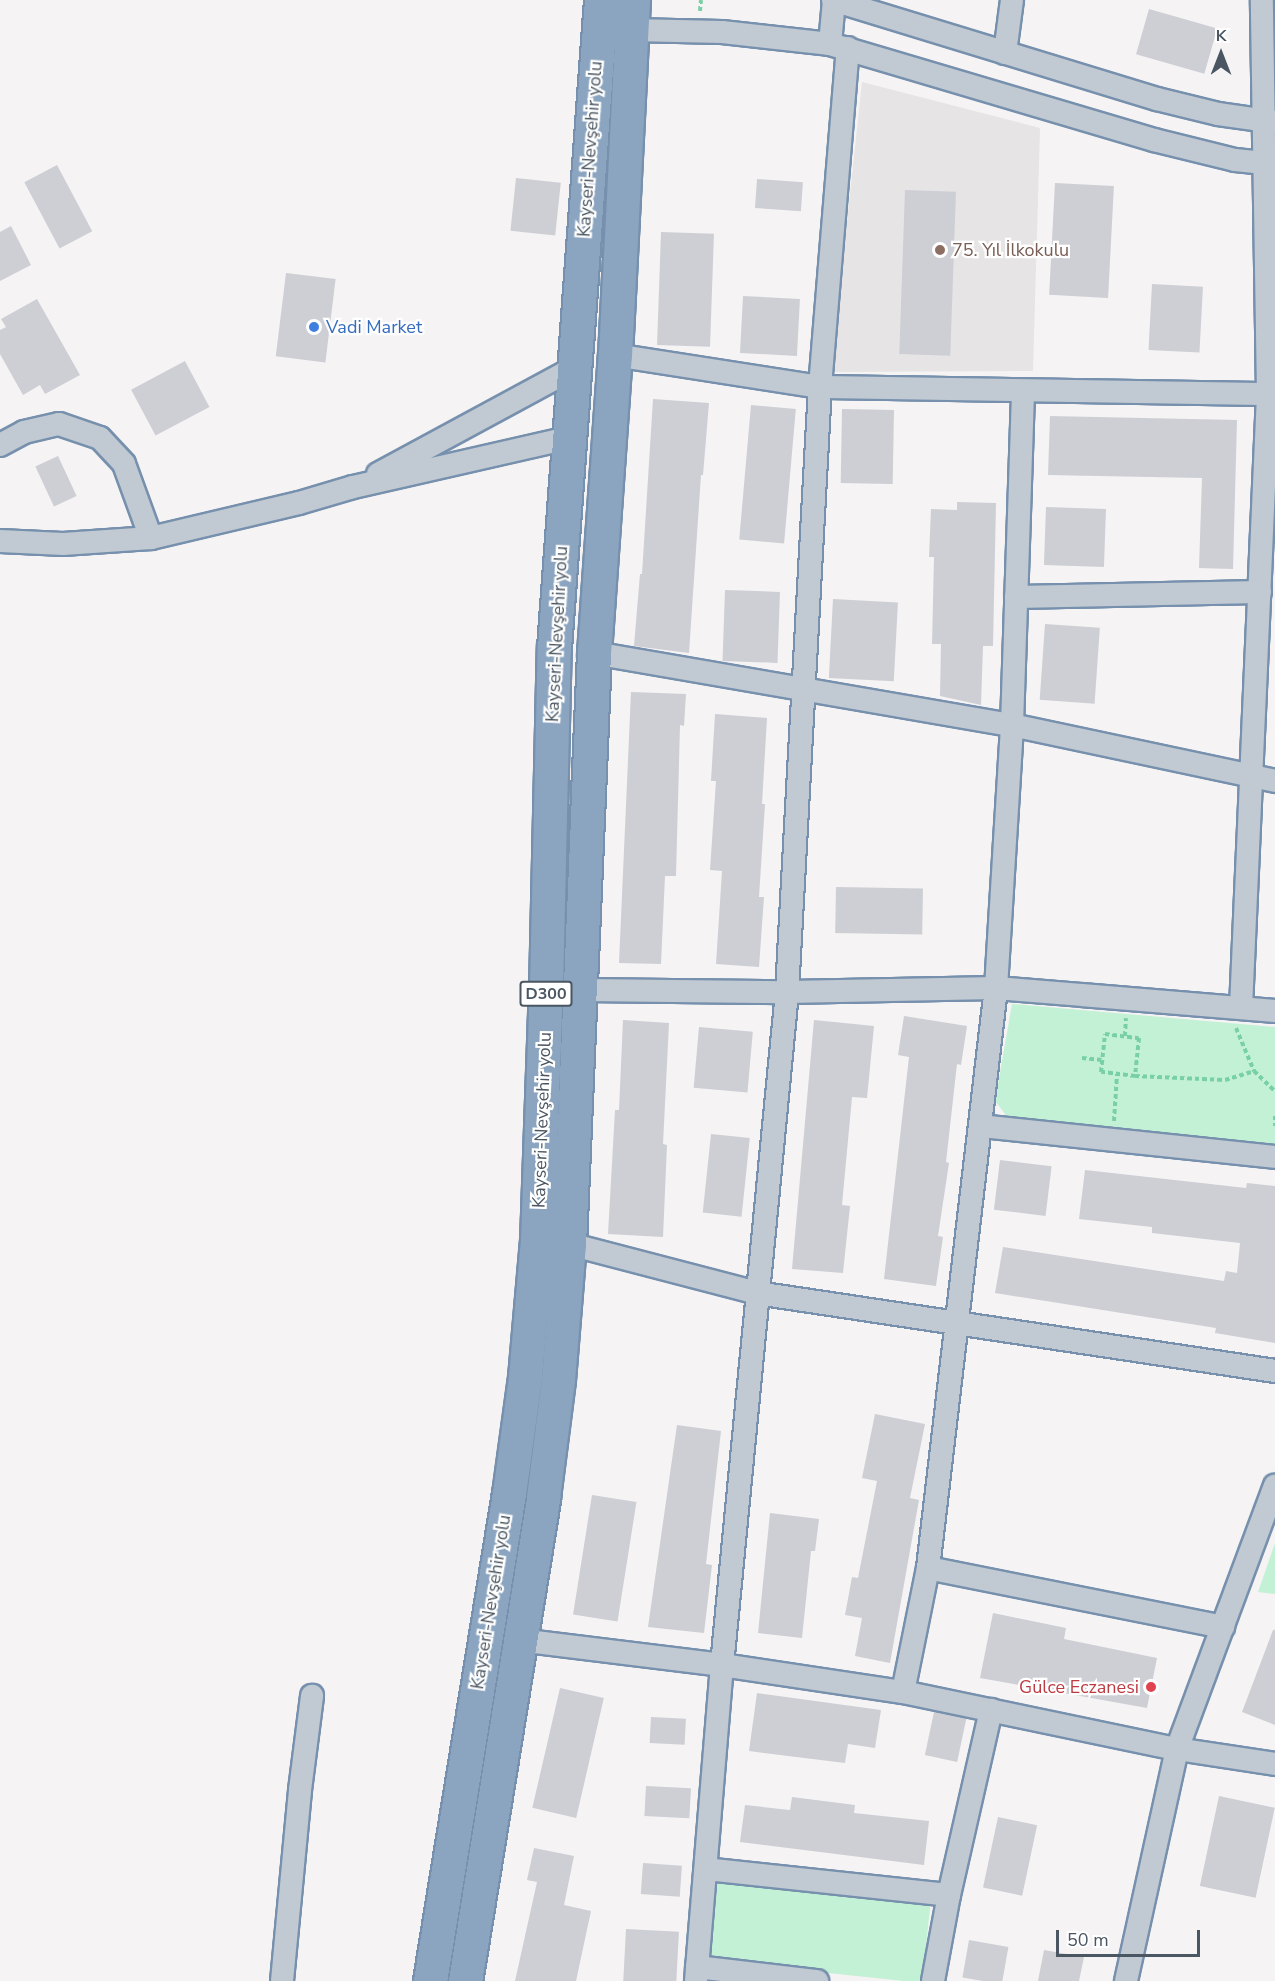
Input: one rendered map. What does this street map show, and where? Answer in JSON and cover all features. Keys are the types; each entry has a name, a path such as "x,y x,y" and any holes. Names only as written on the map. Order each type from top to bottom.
{"highway":[{"name":"Kayseri-Nevşehir yolu","path":"430,1981 509,1494 525,1377 537,1241 554,648 601,0"},
{"name":"Kayseri-Nevşehir yolu","path":"465,1981 543,1497 558,1380 569,1244 582,990 594,653 615,355 632,15"}],"street":[{"path":"817,1981 696,1974 722,1665 787,992 839,46 834,0 1157,99 1218,114 1270,121"},
{"path":"1005,53 1012,0"},
{"path":"1234,1007 1264,779 1260,592 1272,394 1270,121 1262,0"},
{"path":"632,15 722,32 839,46 1154,140 1234,160 1270,164"},
{"path":"615,355 819,387 1272,394"},
{"path":"352,487 574,369"},
{"path":"903,1692 928,1568 996,988 1012,725 1023,391"},
{"path":"0,445 24,432 59,424 100,438 124,465 151,538"},
{"path":"0,542 63,544 151,538 299,503 352,487 569,438"},
{"path":"1016,597 1260,592"},
{"path":"594,653 1012,725 1264,779"},
{"path":"582,990 787,992 996,988 1275,1011"},
{"path":"981,1126 1275,1157"},
{"path":"569,1244 757,1293 957,1321 1275,1371"},
{"path":"1126,1981 1177,1749 1223,1627 1270,1514 1275,1486"},
{"path":"928,1568 1223,1627"},
{"path":"519,1640 722,1665 903,1692 1177,1749 1275,1764"},
{"path":"282,1981 300,1790 312,1696"},
{"path":"933,1981 949,1895 991,1710"},
{"path":"706,1869 949,1895"}],"path":[{"path":"1234,1007 1254,1071 1275,1091"},
{"path":"1136,1076 1139,1038 1105,1034 1101,1072 1136,1076 1225,1080 1254,1071"},
{"path":"1082,1058 1102,1060"},
{"path":"1113,1140 1117,1074"},
{"path":"1275,1116 1275,1126"}],"shaded area":[{"name":"75. Yıl İlkokulu","path":"862,82 1040,128 1033,371 831,372"}],"green space":[{"path":"1012,1004 1275,1027 1275,1146 1009,1119 995,1101"},
{"path":"1275,1543 1275,1594 1258,1592"},
{"path":"718,1878 931,1900 922,1981 709,1961"}],"building":[{"path":"1149,9 1217,29 1204,74 1136,54"},
{"path":"57,165 92,231 60,249 24,182"},
{"path":"516,178 561,183 555,235 510,231"},
{"path":"757,179 803,182 801,211 755,208"},
{"path":"1055,183 1114,186 1108,298 1049,295"},
{"path":"905,190 956,192 950,356 899,354"},
{"path":"11,226 31,265 0,281 0,232"},
{"path":"661,232 714,234 710,347 657,345"},
{"path":"286,273 336,279 325,362 276,356"},
{"path":"1152,284 1203,287 1199,353 1149,350"},
{"path":"743,296 800,299 797,356 740,353"},
{"path":"37,299 80,375 45,394 40,385 23,395 0,354 0,330 6,327 1,319"},
{"path":"185,361 209,407 156,436 131,390"},
{"path":"653,399 709,403 703,475 701,475 689,653 634,646 640,574 642,574"},
{"path":"751,405 796,409 784,543 739,539"},
{"path":"842,409 894,410 893,484 841,483"},
{"path":"1050,416 1237,420 1233,569 1199,568 1202,478 1048,475"},
{"path":"58,456 77,496 54,506 35,467"},
{"path":"957,502 996,503 993,646 983,646 981,705 940,696 941,644 932,644 934,557 929,557 931,509 957,510"},
{"path":"1046,507 1106,509 1104,567 1044,565"},
{"path":"725,590 780,592 777,663 723,661"},
{"path":"833,599 898,602 894,681 829,678"},
{"path":"1045,624 1100,628 1095,704 1040,700"},
{"path":"631,692 686,694 684,726 680,725 676,876 665,876 661,964 619,963"},
{"path":"715,714 767,718 762,804 765,804 759,897 764,897 759,967 716,964 722,871 710,870 716,781 711,781"},
{"path":"836,887 923,889 922,935 835,933"},
{"path":"904,1016 967,1026 961,1065 957,1064 946,1162 949,1163 938,1236 943,1237 936,1286 884,1279 909,1057 898,1055"},
{"path":"623,1020 669,1023 663,1144 667,1145 663,1237 608,1234 615,1110 619,1110"},
{"path":"814,1020 874,1026 867,1098 852,1097 842,1205 850,1206 843,1273 792,1269"},
{"path":"699,1027 753,1032 747,1092 694,1088"},
{"path":"711,1134 750,1138 742,1217 703,1213"},
{"path":"1000,1160 1052,1166 1046,1216 994,1210"},
{"path":"1085,1170 1246,1188 1247,1183 1275,1186 1275,1343 1215,1333 1216,1328 995,1293 1003,1247 1224,1281 1226,1271 1237,1273 1240,1243 1152,1233 1152,1227 1079,1219"},
{"path":"875,1414 925,1424 910,1498 919,1500 890,1663 855,1656 862,1618 845,1615 852,1577 858,1578 877,1481 862,1478"},
{"path":"677,1425 721,1431 706,1564 712,1565 704,1633 648,1627"},
{"path":"592,1495 636,1502 618,1622 573,1615"},
{"path":"770,1513 819,1519 815,1551 811,1551 802,1638 758,1633"},
{"path":"993,1613 1066,1628 1064,1639 1157,1658 1147,1708 980,1678"},
{"path":"1273,1630 1275,1630 1275,1725 1242,1712"},
{"path":"560,1688 604,1698 576,1818 532,1808"},
{"path":"757,1693 881,1710 875,1748 848,1744 845,1763 749,1751"},
{"path":"934,1712 966,1719 957,1762 925,1755"},
{"path":"651,1717 686,1719 685,1745 650,1743"},
{"path":"646,1786 691,1788 689,1818 644,1816"},
{"path":"1219,1796 1275,1808 1256,1898 1200,1886"},
{"path":"792,1797 855,1805 854,1813 929,1821 924,1865 740,1842 745,1805 790,1810"},
{"path":"998,1817 1037,1825 1022,1896 983,1887"},
{"path":"534,1848 574,1856 564,1905 591,1911 576,1981 515,1981 537,1882 527,1880"},
{"path":"643,1863 682,1866 680,1897 641,1894"},
{"path":"626,1929 679,1932 676,1981 623,1981"},
{"path":"969,1940 1008,1947 1002,1981 962,1977"},
{"path":"1044,1950 1084,1957 1079,1981 1038,1981"}],"place":[{"name":"75. Yıl İlkokulu","path":"940,250"},
{"name":"Vadi Market","path":"314,327"},
{"name":"Gülce Eczanesi","path":"1151,1687"}]}
